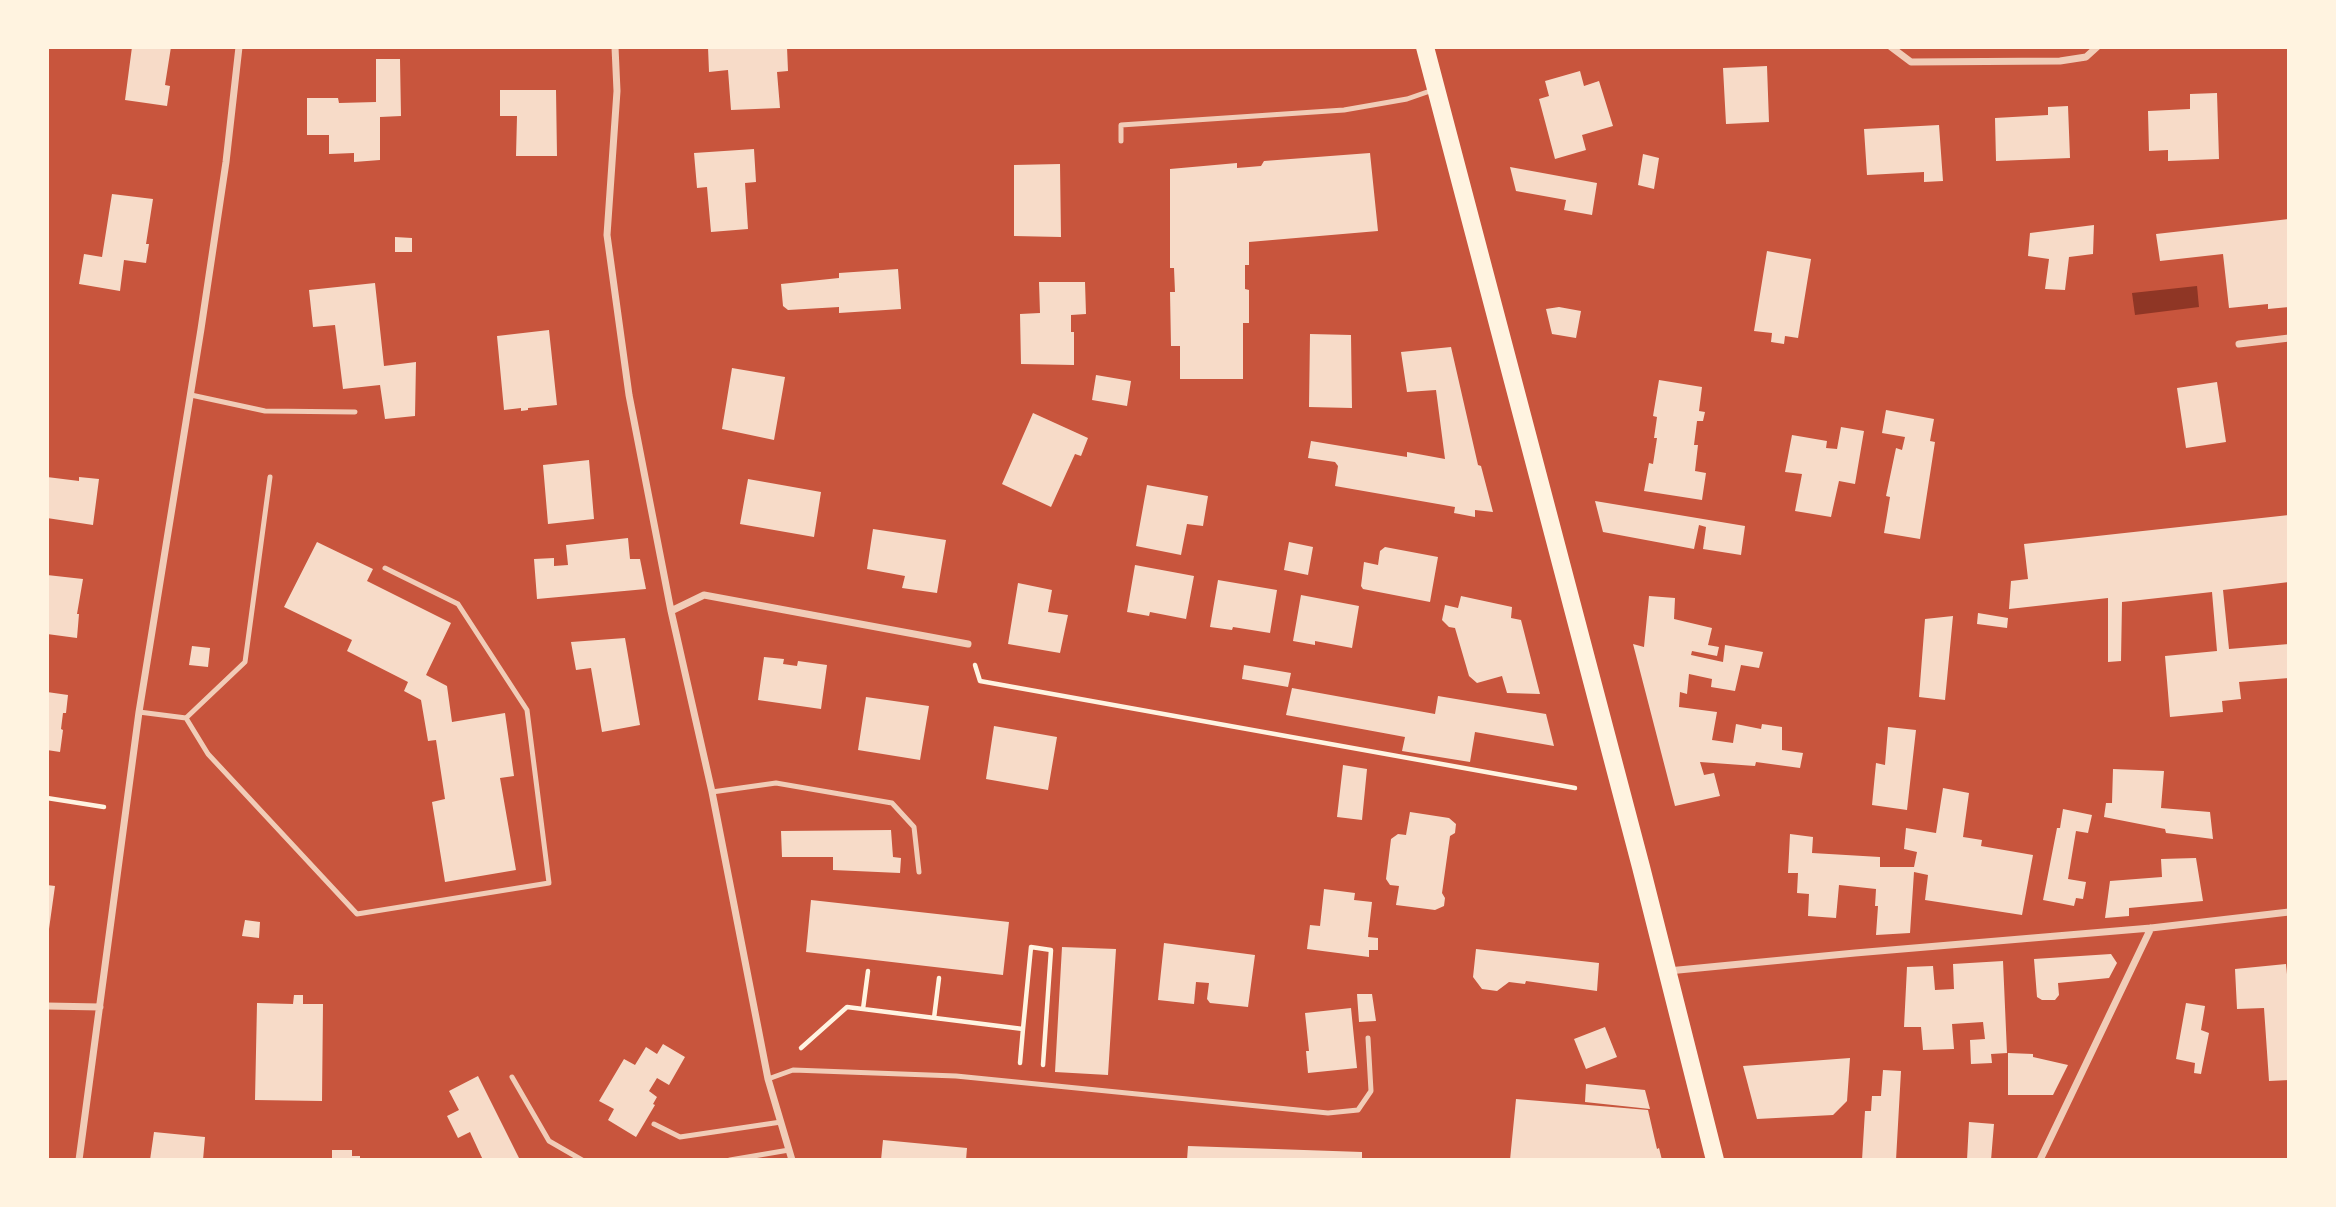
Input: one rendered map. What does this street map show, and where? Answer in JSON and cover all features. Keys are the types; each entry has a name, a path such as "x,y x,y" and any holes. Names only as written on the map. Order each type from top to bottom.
{"main road":[{"path":"1425,47 1668,971 1715,1160"}],"street":[{"path":"79,1160 139,712 191,396 226,162 239,47"},
{"path":"615,47 617,91 607,235 629,395 671,611 712,792 768,1079 792,1160"},
{"path":"1891,47 1911,62 2060,61 2085,57 2097,47"},
{"path":"2239,344 2289,338"},
{"path":"671,611 704,595 968,644"},
{"path":"1668,971 2151,928 2289,912"},
{"path":"2040,1160 2151,928"},
{"path":"47,1006 100,1007"}],"lane":[{"path":"1121,141 1121,125 1345,110 1404,99 1436,89"},
{"path":"191,396 265,411 355,412"},
{"path":"186,718 245,662 270,477"},
{"path":"186,718 208,754 357,914 549,883 527,710 458,604 385,568"},
{"path":"139,712 186,718"},
{"path":"712,792 776,783 892,803 914,827 919,872"},
{"path":"768,1079 793,1070 956,1076 1328,1113 1358,1110 1371,1091 1368,1038"},
{"path":"512,1077 549,1141 582,1160"},
{"path":"653,1124 680,1137 781,1122"},
{"path":"730,1160 789,1150"}],"path":[{"path":"968,644 980,681 1575,788"},
{"path":"47,798 125,811"},
{"path":"1031,947 1051,950 1042,1069 1020,1066 1023,1029 1031,947"},
{"path":"863,1009 868,971"},
{"path":"934,1018 939,978"},
{"path":"793,1070 796,1053 847,1007 1023,1029"}],"shaded area":[{"path":"2197,286 2199,307 2135,315 2132,293"}],"building":[{"path":"132,47 171,47 165,85 170,86 167,106 125,100"},
{"path":"708,47 787,47 788,71 777,72 780,108 731,110 728,70 709,72"},
{"path":"376,59 400,59 401,116 380,117 380,160 354,162 354,153 329,154 329,135 307,135 307,98 338,98 339,103 376,102"},
{"path":"1767,66 1769,122 1726,124 1723,68"},
{"path":"1580,71 1584,86 1599,81 1613,126 1582,135 1586,150 1555,159 1539,99 1549,96 1545,81"},
{"path":"500,90 556,90 557,156 516,156 517,116 500,116"},
{"path":"2217,93 2219,159 2168,161 2168,150 2149,151 2148,111 2190,109 2190,94"},
{"path":"2068,106 2070,158 1996,161 1995,118 2048,115 2048,107"},
{"path":"1939,125 1943,181 1924,182 1924,172 1867,175 1864,129"},
{"path":"754,149 756,182 745,183 748,229 711,232 707,187 697,188 694,153"},
{"path":"1370,153 1378,231 1249,242 1245,289 1249,290 1249,323 1243,323 1243,379 1180,379 1180,346 1171,346 1170,292 1175,292 1174,268 1170,268 1170,169 1237,163 1237,168 1261,166 1264,161"},
{"path":"1643,154 1659,158 1654,189 1638,185"},
{"path":"1060,164 1061,237 1014,236 1014,165"},
{"path":"1510,167 1597,183 1592,215 1564,210 1566,200 1516,191"},
{"path":"112,194 153,199 146,263 124,260 120,291 79,284 84,254 102,257"},
{"path":"2289,219 2289,307 2268,309 2268,304 2229,308 2223,254 2160,261 2156,234"},
{"path":"2094,225 2093,254 2069,257 2065,290 2045,289 2049,259 2028,256 2030,233"},
{"path":"395,237 412,238 412,252 395,252"},
{"path":"1767,251 1811,259 1798,338 1785,336 1784,344 1771,342 1772,333 1754,331"},
{"path":"898,269 901,309 839,313 839,307 788,310 783,306 781,284 839,278 839,273"},
{"path":"1039,282 1085,282 1086,314 1071,315 1074,365 1021,364 1020,314 1040,313"},
{"path":"375,283 384,366 416,362 415,416 385,419 380,385 343,389 335,325 313,327 309,290"},
{"path":"1559,307 1581,311 1576,338 1552,334 1546,309"},
{"path":"549,330 557,405 521,411 521,408 504,410 497,336"},
{"path":"1310,334 1351,335 1352,408 1309,407"},
{"path":"1451,347 1478,465 1481,466 1493,512 1475,510 1475,517 1454,513 1455,507 1335,486 1338,466 1335,462 1308,458 1311,441 1407,457 1407,452 1445,459 1436,390 1407,392 1401,352"},
{"path":"732,368 785,377 774,440 722,429"},
{"path":"1096,375 1131,381 1127,406 1092,400"},
{"path":"1659,380 1702,387 1699,411 1705,412 1703,421 1697,421 1694,445 1698,445 1695,471 1706,473 1702,500 1644,491 1649,463 1653,464 1657,438 1654,438 1657,417 1653,416"},
{"path":"2217,382 2226,442 2186,448 2177,388"},
{"path":"1886,410 1934,419 1930,441 1935,442 1920,539 1884,533 1890,497 1886,496 1896,448 1902,450 1905,437 1882,433"},
{"path":"1033,413 1088,438 1081,456 1075,454 1051,507 1002,484"},
{"path":"1841,427 1864,431 1855,484 1839,481 1831,517 1795,511 1802,474 1785,472 1792,435 1827,441 1826,448 1837,449"},
{"path":"589,460 594,519 548,524 543,465"},
{"path":"47,477 79,481 79,477 99,479 93,525 47,518"},
{"path":"748,479 821,492 814,537 740,524"},
{"path":"1147,485 1208,496 1203,526 1187,524 1181,555 1136,546"},
{"path":"1595,501 1745,526 1741,555 1703,549 1706,527 1699,525 1694,549 1603,532"},
{"path":"2289,515 2289,582 2223,590 2229,649 2289,644 2289,678 2239,682 2241,699 2222,701 2223,712 2170,717 2165,656 2217,651 2212,592 2122,602 2121,661 2108,662 2108,598 2009,609 2011,581 2028,579 2024,544"},
{"path":"873,529 946,540 937,593 902,588 905,576 867,569"},
{"path":"628,538 630,559 640,559 646,589 537,599 534,559 554,558 554,566 568,565 566,545"},
{"path":"317,542 373,569 367,581 451,623 426,675 447,686 452,722 505,713 514,776 500,778 516,870 445,882 432,802 445,799 436,740 428,741 421,700 404,691 408,682 347,651 352,640 284,607"},
{"path":"1289,542 1313,547 1308,575 1284,570"},
{"path":"1385,547 1438,557 1430,602 1363,589 1361,586 1364,562 1378,565 1380,551"},
{"path":"1135,565 1194,576 1186,619 1150,612 1149,616 1127,612"},
{"path":"47,575 83,579 77,614 77,638 47,634"},
{"path":"1218,580 1277,590 1270,633 1233,627 1232,630 1210,627"},
{"path":"1018,583 1052,590 1048,612 1068,615 1060,653 1008,644"},
{"path":"1301,595 1359,606 1352,648 1315,641 1315,645 1293,641"},
{"path":"1461,596 1512,607 1511,618 1521,620 1540,694 1507,693 1502,676 1477,683 1469,676 1455,628 1449,627 1442,620 1445,605 1458,608"},
{"path":"1649,596 1675,598 1674,619 1712,628 1708,645 1719,647 1717,656 1692,651 1691,655 1723,662 1725,645 1763,652 1759,668 1741,665 1735,691 1711,687 1712,679 1689,674 1687,694 1680,692 1679,707 1717,712 1712,740 1733,743 1736,724 1761,729 1762,724 1782,727 1782,750 1803,753 1800,768 1756,762 1755,766 1700,762 1704,775 1714,773 1720,796 1675,806 1633,644 1644,647"},
{"path":"1978,613 2008,618 2007,628 1977,624"},
{"path":"1953,616 1945,700 1919,697 1925,619"},
{"path":"625,638 640,725 602,732 591,668 576,670 571,642"},
{"path":"192,646 210,648 208,667 189,665"},
{"path":"764,657 784,659 783,664 797,666 798,661 827,665 821,709 758,700"},
{"path":"1244,665 1291,673 1288,687 1242,679"},
{"path":"1292,688 1435,714 1438,696 1546,714 1554,746 1475,732 1470,762 1402,751 1405,737 1286,715"},
{"path":"47,692 68,695 66,713 63,713 60,752 47,750"},
{"path":"866,697 929,706 920,760 858,750"},
{"path":"994,726 1057,737 1048,790 986,779"},
{"path":"1888,727 1916,730 1907,810 1872,805 1876,763 1885,765"},
{"path":"1343,765 1367,769 1362,820 1337,817"},
{"path":"2113,769 2164,771 2161,808 2210,812 2213,839 2166,833 2165,829 2104,817 2106,803 2112,803"},
{"path":"1943,788 1969,793 1963,837 1982,840 1981,846 2033,855 2022,915 1925,900 1928,875 1914,872 1910,933 1876,935 1876,889 1839,885 1836,918 1808,916 1809,894 1797,893 1798,873 1788,873 1790,834 1813,837 1812,853 1880,857 1880,867 1914,867 1917,852 1904,849 1906,828 1936,833"},
{"path":"2063,809 2092,815 2088,833 2076,831 2068,879 2086,882 2083,899 2076,898 2074,906 2043,900"},
{"path":"1410,812 1449,818 1456,824 1455,833 1450,836 1442,893 1445,898 1444,906 1435,910 1396,905 1399,886 1390,885 1386,879 1391,839 1398,834 1406,835"},
{"path":"891,830 893,857 901,858 900,873 833,870 833,857 782,857 781,831"},
{"path":"2196,858 2203,901 2129,908 2129,916 2105,918 2110,881 2162,877 2161,859"},
{"path":"47,885 55,886 49,929 47,929"},
{"path":"1324,889 1355,893 1354,900 1372,902 1368,937 1378,938 1378,950 1369,950 1369,957 1307,949 1310,925 1320,926"},
{"path":"811,900 1009,922 1003,975 806,952"},
{"path":"245,920 260,922 259,938 242,936"},
{"path":"1164,943 1255,955 1248,1007 1210,1003 1207,999 1209,983 1196,982 1194,1004 1158,1000"},
{"path":"1062,947 1116,949 1108,1075 1055,1072"},
{"path":"1476,949 1599,963 1597,991 1526,981 1525,984 1509,982 1497,991 1482,989 1473,977"},
{"path":"2111,954 2117,963 2109,978 2058,983 2059,995 2055,1000 2042,1000 2037,997 2034,959"},
{"path":"2003,961 2007,1053 1991,1054 1992,1063 1971,1064 1970,1040 1985,1039 1983,1022 1952,1024 1954,1049 1923,1050 1921,1027 1904,1027 1907,967 1933,966 1935,990 1954,989 1953,964"},
{"path":"2286,964 2289,995 2289,1080 2269,1081 2264,1008 2237,1009 2235,969"},
{"path":"1357,994 1372,994 1376,1021 1359,1022"},
{"path":"294,995 303,995 303,1004 323,1004 322,1101 255,1100 257,1003 293,1004"},
{"path":"2186,1003 2205,1006 2201,1030 2209,1033 2201,1074 2194,1073 2195,1063 2176,1059"},
{"path":"1351,1008 1357,1068 1308,1073 1305,1013"},
{"path":"1605,1027 1617,1057 1586,1069 1574,1039"},
{"path":"663,1044 685,1057 669,1085 657,1078 649,1091 657,1097 653,1104 655,1105 636,1137 608,1120 614,1109 599,1101 624,1059 635,1065 646,1047 657,1054"},
{"path":"2008,1053 2033,1054 2033,1057 2068,1065 2053,1095 2008,1095"},
{"path":"1850,1058 1847,1101 1833,1115 1757,1119 1743,1066"},
{"path":"1883,1070 1901,1071 1896,1160 1862,1160 1865,1111 1871,1111 1872,1096 1881,1096"},
{"path":"478,1076 519,1158 483,1160 470,1132 458,1138 447,1116 459,1110 449,1091"},
{"path":"1586,1084 1645,1090 1650,1109 1585,1102"},
{"path":"1516,1099 1648,1110 1662,1160 1510,1160"},
{"path":"1969,1122 1994,1124 1991,1160 1967,1160"},
{"path":"154,1132 205,1137 203,1160 150,1160"},
{"path":"883,1140 967,1148 966,1160 881,1160"},
{"path":"1188,1146 1362,1152 1362,1160 1187,1160"},
{"path":"332,1150 352,1150 352,1156 360,1156 360,1160 332,1160"}]}
